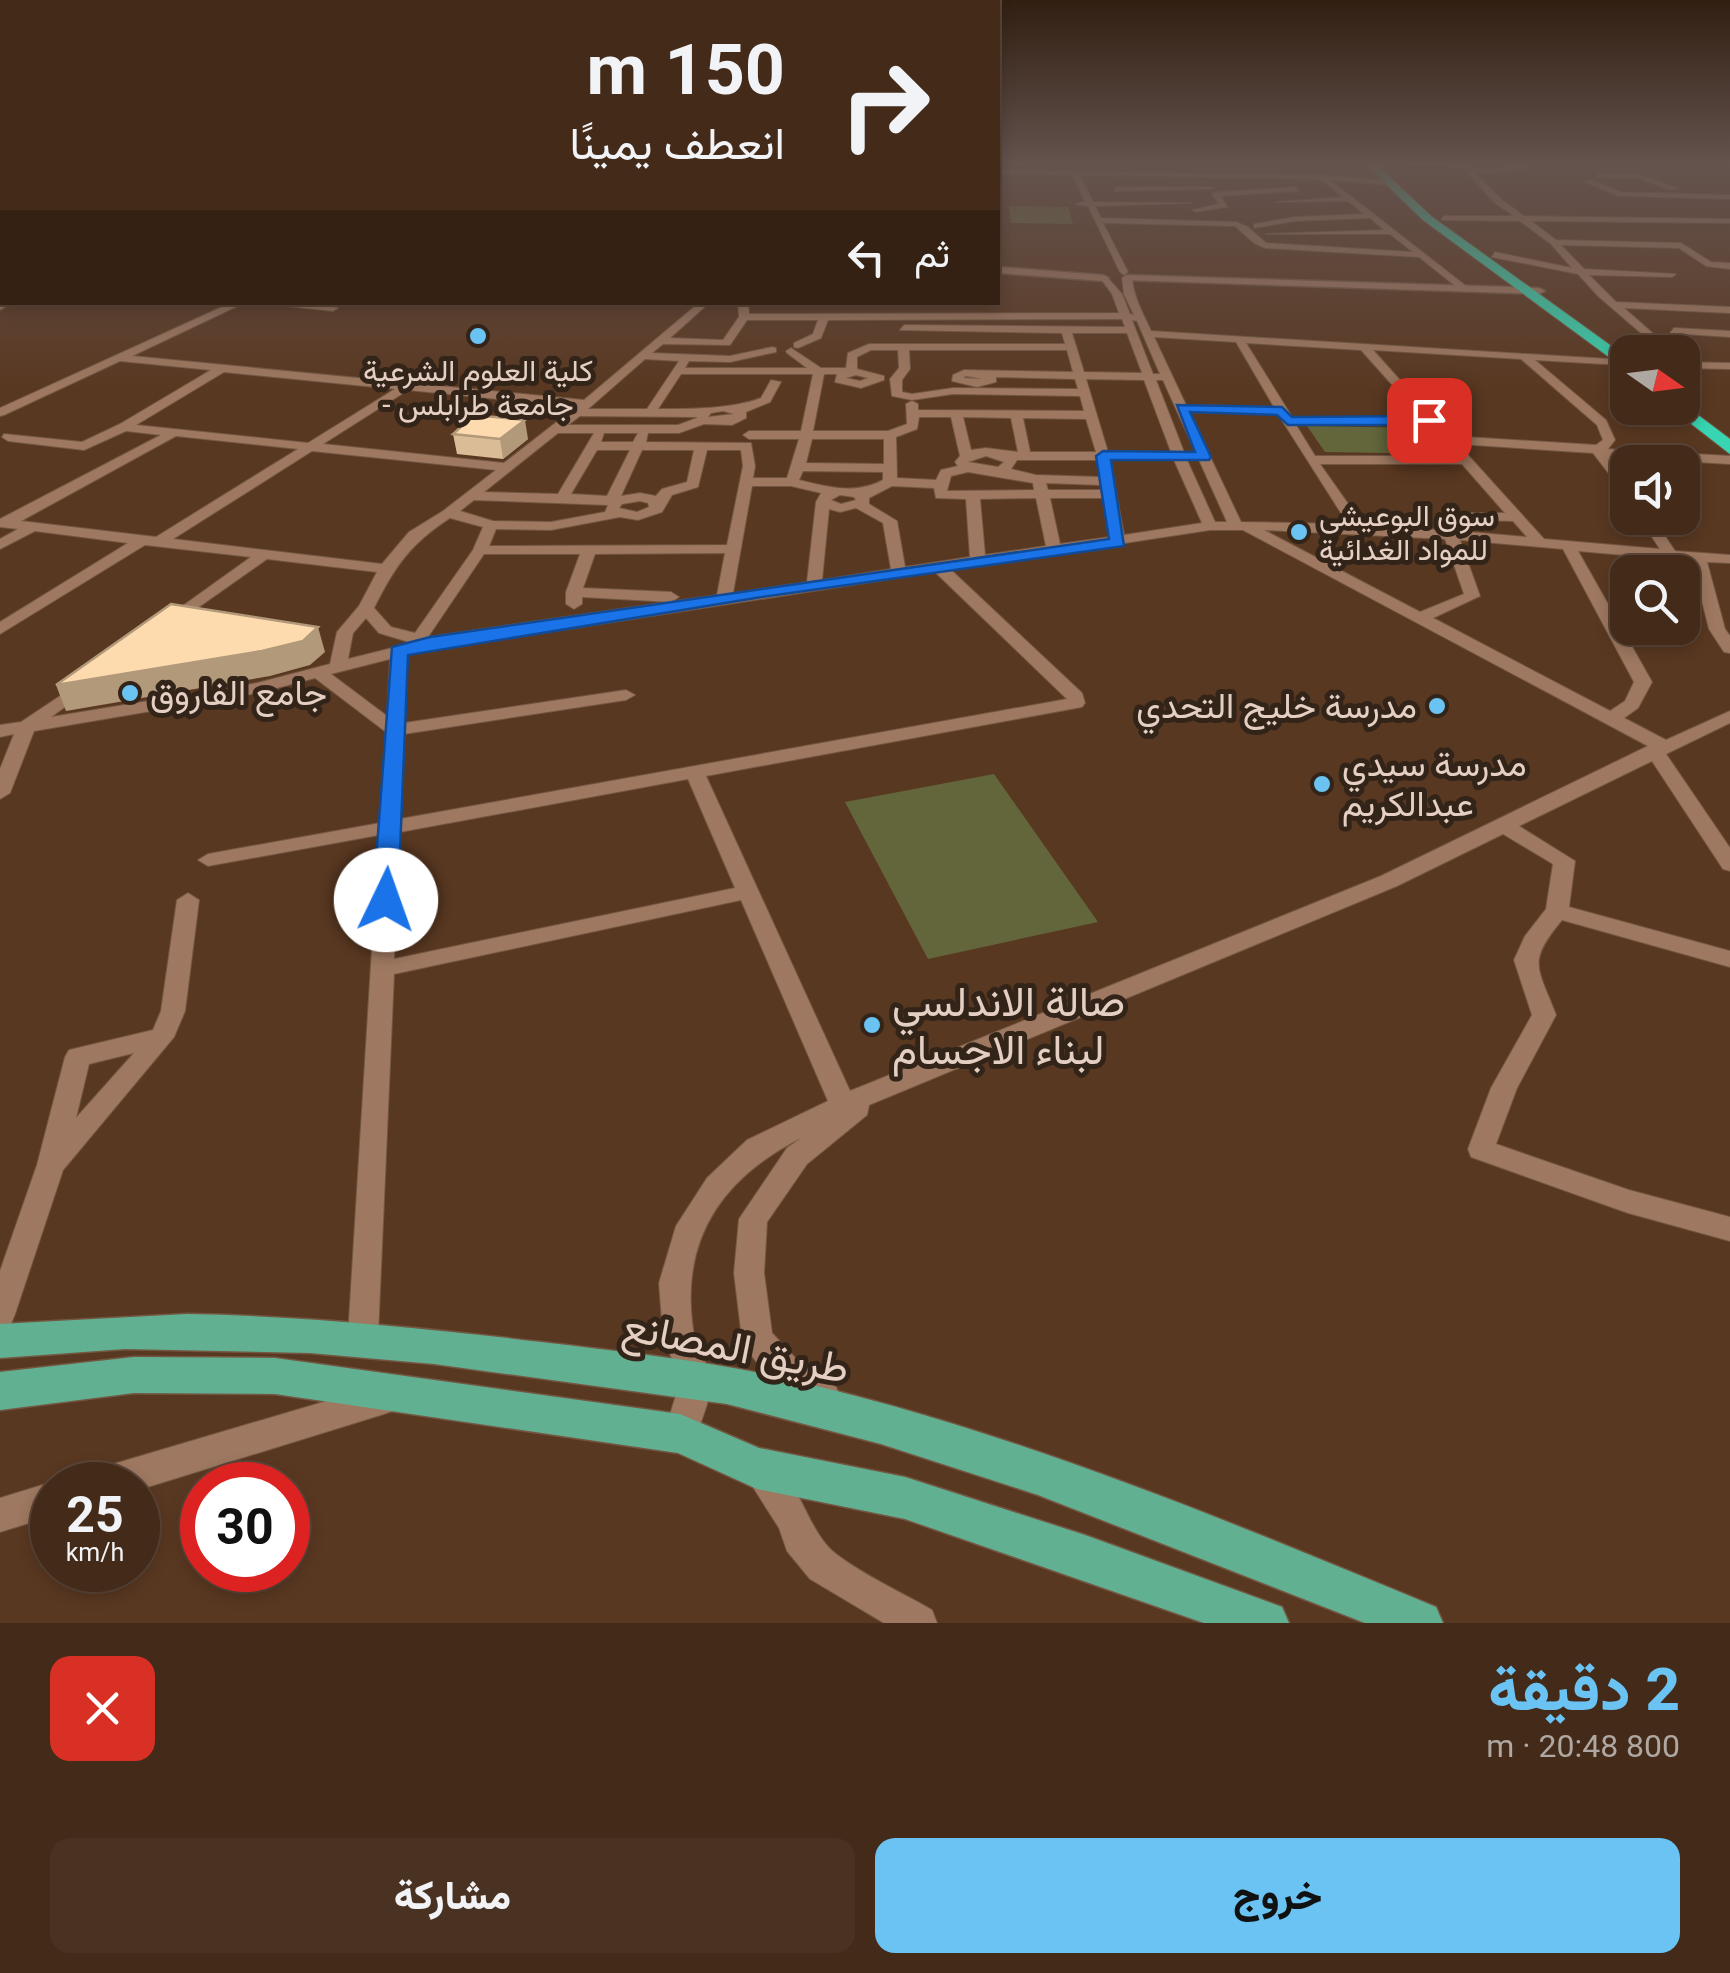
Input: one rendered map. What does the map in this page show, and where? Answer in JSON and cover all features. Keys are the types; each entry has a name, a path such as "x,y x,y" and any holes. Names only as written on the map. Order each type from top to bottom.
{"highway":[{"path":"1460,240 1501,275 1527,289 1610,349"},
{"path":"1474,240 1495,255 1527,289"},
{"path":"1468,286 1501,275"},
{"path":"1700,409 1730,432"},
{"path":"1700,424 1730,448"}],"main road":[{"name":"طريق المصانع","path":"0,1341 76,1332 186,1328 362,1336 696,1382 800,1401 1093,1490 1420,1623"},
{"path":"0,1391 152,1375 275,1376 680,1434 756,1468 905,1498 1266,1623"}],"street":[{"path":"1106,240 1204,457 1240,525 1420,617 1658,748 1730,864"},
{"path":"1259,240 1266,246 1416,255"},
{"path":"1397,240 1468,286"},
{"path":"1552,240 1564,240"},
{"path":"1552,240 1679,246 1709,264 1730,266"},
{"path":"1552,240 1649,335"},
{"path":"1495,255 1581,272 1672,274"},
{"path":"1696,255 1730,256"},
{"path":"1000,268 1527,289"},
{"path":"1068,272 1105,274"},
{"path":"1105,274 1210,526"},
{"path":"1125,276 1527,289"},
{"path":"0,412 235,305"},
{"path":"293,305 333,308"},
{"path":"338,667 345,632 366,608 386,568 414,535 448,514 582,408 702,305"},
{"path":"726,343 744,317 743,305"},
{"path":"885,305 884,316 888,318"},
{"path":"1615,305 1730,310"},
{"path":"744,317 1125,316 1144,320"},
{"path":"677,370 728,365 772,347 786,317"},
{"path":"658,340 794,348 817,336 824,317"},
{"path":"888,318 887,328 1131,330"},
{"path":"958,329 964,373 956,376 958,381 991,382 987,374 1169,377"},
{"path":"1009,330 1021,374"},
{"path":"1066,330 1103,456 1118,543"},
{"path":"1674,331 1730,334"},
{"path":"1151,334 1610,361"},
{"path":"1240,339 1312,460 1358,528"},
{"path":"849,376 852,355 874,342 903,347 1072,348"},
{"path":"903,347 905,369 896,379 896,394 912,397 953,391 1084,393"},
{"path":"1364,347 1542,544"},
{"path":"794,348 818,376"},
{"path":"640,356 686,358 776,376 872,373 896,379"},
{"path":"118,358 582,408 650,413 710,404 735,416 748,440 746,482 721,598"},
{"path":"650,413 686,358"},
{"path":"1525,358 1602,422 1609,440 1600,451"},
{"path":"555,429 683,428 710,404 728,365"},
{"path":"1700,365 1730,366"},
{"path":"8,437 84,446 220,370"},
{"path":"735,416 766,400 776,376"},
{"path":"791,482 799,466 818,376"},
{"path":"0,628 405,386"},
{"path":"1024,392 1025,456"},
{"path":"594,446 701,447 748,440 890,435 912,427 912,397"},
{"path":"1182,408 1429,420"},
{"path":"912,414 1091,415"},
{"path":"956,414 967,462"},
{"path":"124,427 504,467"},
{"path":"562,498 602,429"},
{"path":"448,514 492,525 551,526 614,505 646,429"},
{"path":"4,523 174,432"},
{"path":"746,482 791,482 828,497 840,508 862,500 890,475 890,435"},
{"path":"1445,439 1730,460"},
{"path":"650,549 654,544 658,506 666,492 693,484 701,447"},
{"path":"1600,451 1610,465"},
{"path":"1109,488 1040,495 943,496 940,484 946,473 967,462 1003,463 1025,456 1204,457"},
{"path":"1312,460 1464,460"},
{"path":"1003,463 1038,479 1109,488"},
{"path":"799,466 940,484"},
{"path":"1038,479 1054,552"},
{"path":"470,496 562,498 614,505 638,516 658,506"},
{"path":"973,496 978,562"},
{"path":"814,584 828,497"},
{"path":"862,500 890,522 899,573"},
{"path":"1420,617 1472,596 1458,537 1463,516 1516,517"},
{"path":"4,523 386,568"},
{"path":"362,1336 394,730 416,645 480,550 492,525"},
{"path":"0,545 34,526"},
{"path":"538,550 551,526"},
{"path":"0,732 258,688 416,645 814,584 1118,543 1210,526 1358,528 1671,555"},
{"path":"1657,535 1671,555"},
{"path":"1568,546 1643,682 1632,704 1610,719"},
{"path":"574,621 574,592 590,549"},
{"path":"480,550 733,549"},
{"path":"153,635 265,554"},
{"path":"1700,557 1730,559"},
{"path":"1700,565 1717,629 1730,648"},
{"path":"208,860 1076,704 1076,697 940,567"},
{"path":"574,592 721,598"},
{"path":"366,608 384,630 416,645"},
{"path":"318,672 394,730 626,695"},
{"path":"0,792 26,727 90,681"},
{"path":"680,1434 696,1382 678,1334 674,1283 690,1226 717,1186 757,1148 843,1105 1389,882 1730,716"},
{"path":"696,775 843,1105"},
{"path":"1502,825 1564,861 1557,911 1525,949 1523,964 1544,1014 1504,1088 1481,1149 1628,1201 1730,1229"},
{"path":"382,969 748,892"},
{"path":"51,1165 162,1037 173,1010 188,900"},
{"path":"1557,911 1730,959"},
{"path":"0,1314 51,1165 78,1057 162,1037"},
{"path":"851,1416 790,1374 756,1339 749,1274 753,1219 797,1156 882,1090"},
{"path":"160,1467 405,1393"},
{"path":"756,1468 794,1520 799,1539 823,1566 919,1623"},
{"path":"0,1515 30,1506"}],"green space":[{"path":"1307,426 1423,428 1444,454 1325,452"},
{"path":"994,774 1098,922 928,959 845,802"}],"building":[{"path":"474,415 525,420 500,439 453,434"},
{"path":"171,604 318,627 303,641 262,651 56,685"}],"place":[{"name":"كلية العلوم الشرعية - جامعة طرابلس","path":"478,336"},
{"name":"سوق البوعيشي للمواد الغدائية","path":"1299,532"},
{"name":"جامع الفاروق","path":"130,693"},
{"name":"مدرسة خليج التحدي","path":"1437,706"},
{"name":"مدرسة سيدي عبدالكريم","path":"1322,784"},
{"name":"صالة الاندلسي لبناء الاجسام","path":"872,1025"}],"route":[{"path":"386,900 399,651 762,592 1118,543 1103,456 1204,457 1182,408 1282,411 1288,421 1429,420"}]}
